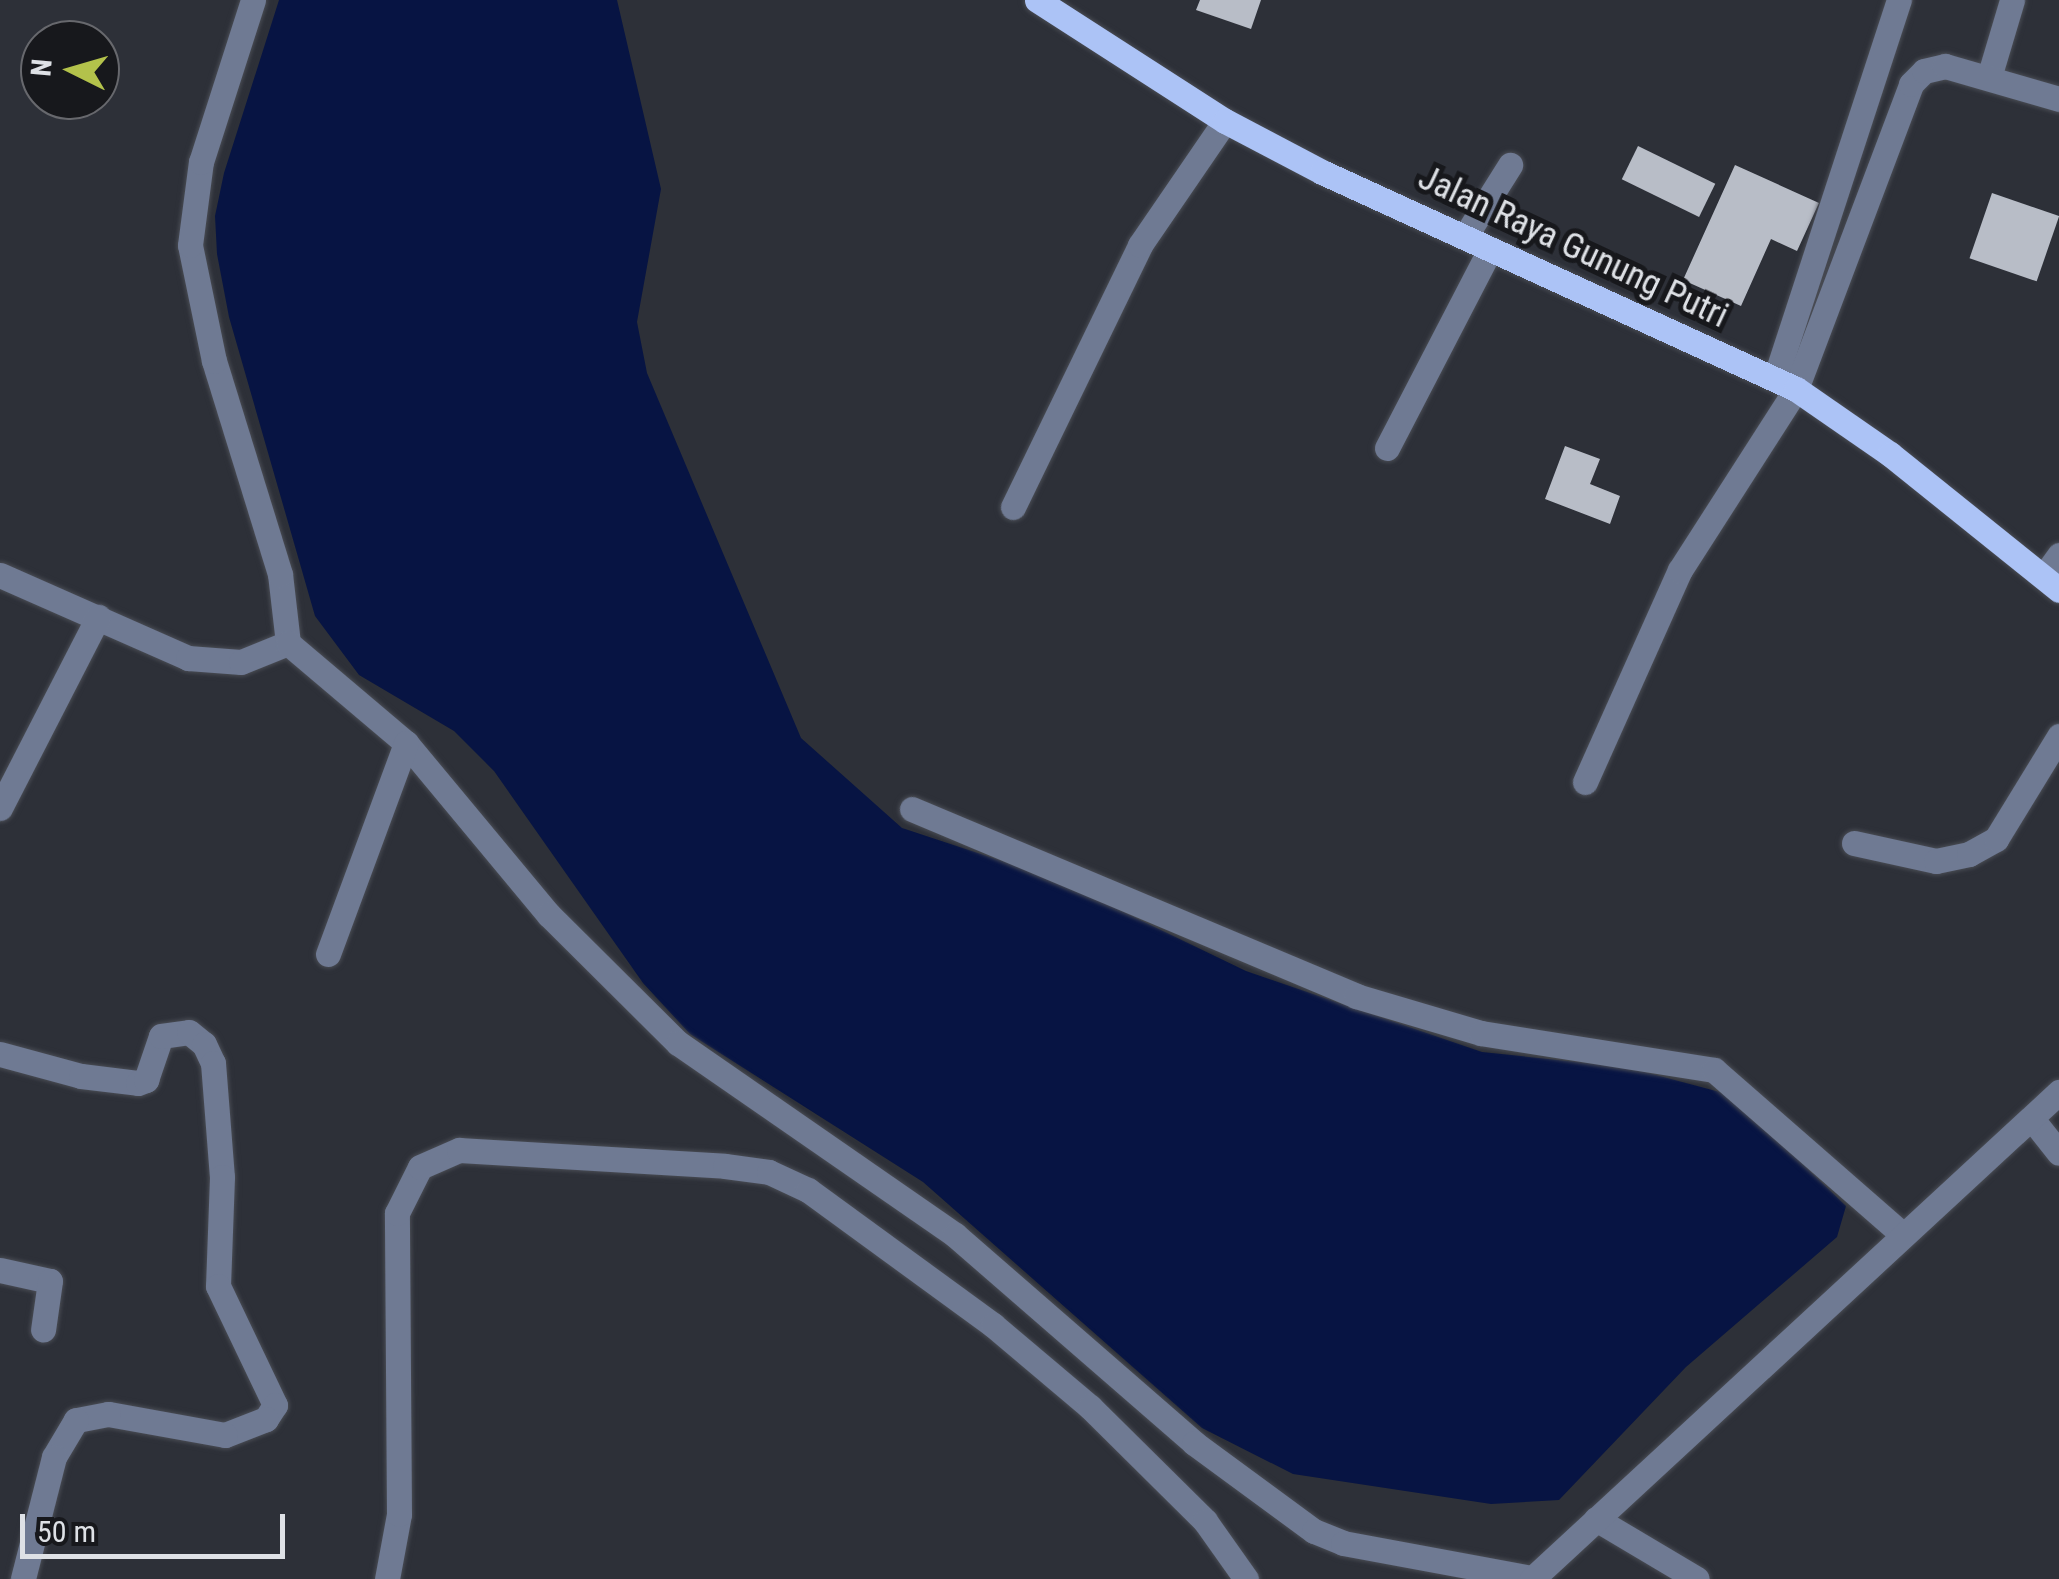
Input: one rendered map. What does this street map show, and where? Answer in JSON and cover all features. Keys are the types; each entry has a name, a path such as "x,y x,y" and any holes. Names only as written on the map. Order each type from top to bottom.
{"main road":[{"name":"Jalan Raya Gunung Putri","path":"1037,0 1225,121 1490,249 1785,384 2054,574"}],"street":[{"path":"253,0 200,162 190,245 214,361 280,574 288,643 406,743 548,915 678,1043 955,1235 1194,1444 1314,1531 1343,1543 1532,1579 1900,1232 2059,1092"},
{"path":"1785,384 1899,0"},
{"path":"1990,74 2012,0"},
{"path":"1585,782 1680,570 1785,384 1911,84 1924,71 1945,66 1990,74 2059,98"},
{"path":"1013,508 1140,245 1225,121"},
{"path":"1466,235 1510,164"},
{"path":"1387,448 1490,249"},
{"path":"0,576 98,617 146,644 213,662 264,658 288,643"},
{"path":"0,808 98,617"},
{"path":"1854,843 1936,861 1969,854 1996,839 2059,736"},
{"path":"328,954 406,743"},
{"path":"912,808 1356,996 1481,1033 1714,1070 1900,1232"},
{"path":"0,1054 81,1076 138,1083 146,1080 161,1036 188,1032 204,1044 213,1063 222,1177 218,1286 275,1405 254,1426 225,1434 108,1414 76,1420 54,1457 22,1579"},
{"path":"2032,1119 2059,1153"},
{"path":"387,1579 399,1514 397,1213 420,1167 459,1150 725,1166 770,1172 808,1190 993,1325 1090,1407 1205,1522 1246,1579"},
{"path":"0,1270 50,1280 42,1330"},
{"path":"1596,1518 1697,1579"}],"shaded area":[{"path":"279,0 617,0 661,189 637,322 647,373 801,738 902,828 1051,877 1246,971 1482,1052 1626,1067 1731,1095 1846,1206 1837,1237 1686,1367 1559,1500 1491,1504 1293,1474 1202,1428 923,1182 690,1034 643,983 494,771 454,731 359,675 315,616 229,317 217,254 215,216 224,173"}],"building":[{"path":"1200,0 1261,0 1251,29 1196,10"},
{"path":"1638,146 1715,184 1699,217 1622,179"},
{"path":"1735,165 1819,203 1797,251 1771,239 1741,306 1683,280"},
{"path":"1992,193 2059,216 2037,281 1970,258"},
{"path":"1565,446 1600,459 1590,484 1620,496 1610,524 1545,499"}]}
